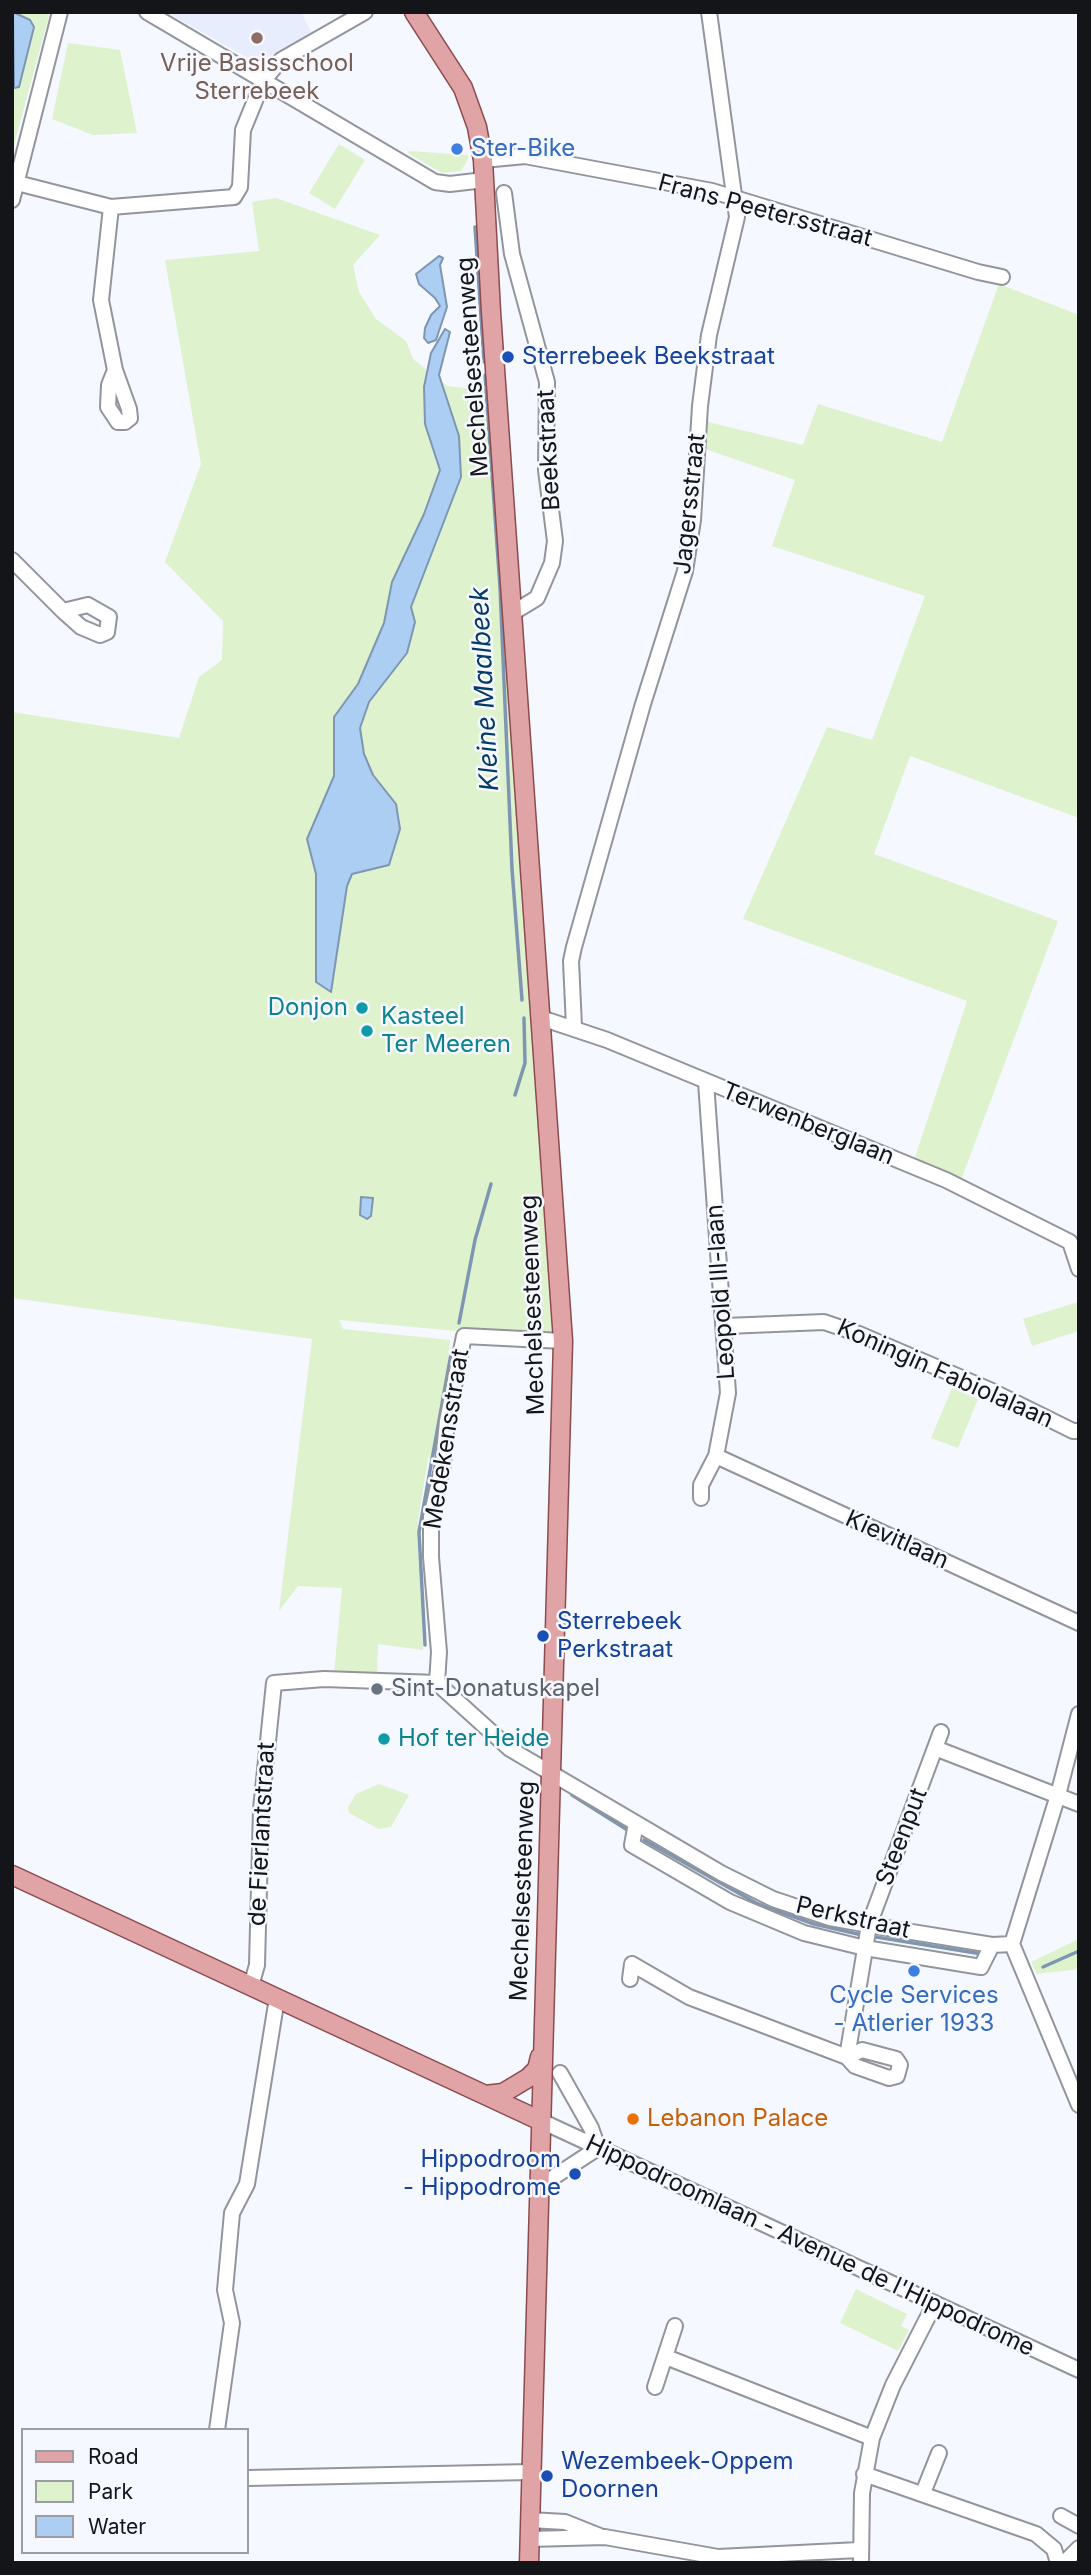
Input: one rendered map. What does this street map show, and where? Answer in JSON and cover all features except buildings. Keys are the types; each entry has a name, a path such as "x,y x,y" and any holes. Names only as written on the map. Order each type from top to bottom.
{"main road":[{"name":"Mechelsesteenweg","path":"414,12 463,88 472,110 483,160 489,243 500,304 507,412 505,488 563,1341 529,2563"},
{"path":"12,1875 541,2121"},
{"path":"485,2095 506,2092 534,2072 542,2043"}],"street":[{"path":"12,200 60,12"},
{"path":"146,12 435,182 450,184 484,180"},
{"path":"17,183 111,207 229,199 238,193 243,130 253,98 263,81 281,60 365,12"},
{"name":"Jagersstraat","path":"574,1027 571,961 574,947 643,704 661,655 685,571 693,520 700,406 709,335 737,217 732,197 709,12"},
{"name":"Frans Peetersstraat","path":"483,160 525,156 732,197 978,272 1002,276"},
{"name":"Beekstraat","path":"504,193 508,237 547,382 546,470 555,541 552,563 537,598 514,612"},
{"path":"111,207 101,300 115,370"},
{"path":"12,560 63,611"},
{"name":"Terwenberglaan","path":"541,1018 574,1027 946,1180 1070,1242 1079,1269"},
{"name":"Leopold III-laan","path":"701,1498 701,1485 716,1456 728,1393 726,1325 706,1082"},
{"name":"Koningin Fabiolalaan","path":"726,1325 824,1322 859,1334 992,1391 1073,1431 1079,1431"},
{"name":"Medekensstraat","path":"436,1683 439,1651 431,1517 464,1336 563,1341"},
{"name":"Kievitlaan","path":"716,1456 1079,1623"},
{"name":"de Fierlantstraat","path":"251,1986 257,1965 261,1809 274,1683 324,1679 436,1683"},
{"name":"Perkstraat","path":"436,1683 504,1745 761,1894 821,1915 869,1925 992,1945 1012,1944"},
{"path":"1079,1714 1058,1795 1012,1944 1079,2105"},
{"name":"Steenput","path":"630,1979 632,1964 689,1997 847,2057 869,1925 941,1732"},
{"path":"935,1748 1079,1804"},
{"path":"636,1823 632,1845 701,1886 761,1916 804,1933 865,1948 981,1967 992,1945"},
{"path":"217,2428 232,2323 225,2290 232,2213 247,2183 277,1998"},
{"path":"540,2186 598,2148 591,2128 560,2073"},
{"name":"Hippodroomlaan - Avenue de l'Hippodrome","path":"541,2121 1079,2370"},
{"path":"530,2519 565,2522 605,2538 677,2557 860,2556 864,2474 872,2438 893,2385 935,2304"},
{"path":"654,2388 675,2326"},
{"path":"666,2357 872,2438"},
{"path":"923,2493 939,2453"},
{"path":"248,2479 531,2472"},
{"path":"864,2474 1036,2533 1054,2549 1058,2563"},
{"path":"1061,2516 1079,2526"},
{"path":"530,2539 605,2538"},
{"path":"1065,2563 1079,2548"}],"shaded area":[{"name":"Vrije Basisschool Sterrebeek","path":"166,12 301,12 312,33 257,63"}],"green space":[{"path":"12,12 50,12 12,152"},
{"path":"68,43 120,50 137,133 93,135 52,119"},
{"path":"339,144 365,160 335,209 309,193"},
{"path":"408,153 468,155 468,159 461,171 442,173"},
{"path":"276,198 380,235 353,265 359,292 376,319 406,341 413,359 447,386 491,391 528,885 552,1340 339,1320 343,1329 450,1340 442,1414 430,1472 429,1453 418,1521 423,1650 378,1644 377,1676 334,1674 342,1588 298,1586 279,1611 312,1339 12,1298 12,712 179,738 199,677 222,660 223,621 165,562 201,464 165,260 259,251 252,202"},
{"path":"999,284 1079,315 1079,818 910,756 874,854 1058,921 961,1180 913,1163 967,1001 743,919 827,727 872,740 925,596 772,546 795,480 705,449 708,422 803,445 818,404 942,442"},
{"path":"1078,1302 1079,1331 1032,1346 1023,1319"},
{"path":"952,1388 978,1399 958,1448 931,1438"},
{"path":"379,1784 409,1795 391,1827 379,1829 349,1813 348,1807 356,1794"},
{"path":"1079,1939 1079,1969 1037,1974 1031,1962"},
{"path":"856,2289 907,2314 901,2326 909,2330 898,2351 840,2323"}],"water":[{"path":"13,12 30,20 34,27 19,87 14,88"},
{"path":"439,256 443,258 440,265 447,307 436,340 428,343 424,338 425,328 431,315 440,306 419,284 416,274"},
{"path":"445,329 450,332 439,375 459,436 461,477 411,607 415,622 407,653 369,702 360,728 364,754 373,775 396,804 400,829 389,865 352,874 347,886 331,992 316,982 316,874 307,839 334,776 334,717 358,684 384,623 392,582 424,514 440,470 425,424 424,387 431,353"},
{"path":"361,1197 373,1198 371,1216 367,1219 360,1215"}],"waterway":[{"name":"Kleine Maalbeek","path":"475,227 484,362"},
{"name":"Kleine Maalbeek","path":"485,375 500,587 512,869 522,1000"},
{"name":"Kleine Maalbeek","path":"515,1095 525,1063 524,1018"},
{"path":"459,1323 475,1240 491,1184"},
{"path":"425,1645 419,1532 451,1354"},
{"path":"572,1795 629,1831"},
{"path":"644,1840 758,1904 814,1924 862,1935"},
{"path":"876,1937 982,1954"},
{"path":"1043,1967 1079,1951"}],"place":[{"name":"Vrije Basisschool Sterrebeek","path":"257,38"},
{"name":"Ster-Bike","path":"457,149"},
{"name":"Sterrebeek Beekstraat","path":"508,357"},
{"name":"Donjon","path":"362,1008"},
{"name":"Kasteel Ter Meeren","path":"367,1031"},
{"name":"Sterrebeek Perkstraat","path":"543,1636"},
{"name":"Sint-Donatuskapel","path":"377,1689"},
{"name":"Hof ter Heide","path":"384,1739"},
{"name":"Cycle Services - Atlerier 1933","path":"914,1971"},
{"name":"Lebanon Palace","path":"633,2119"},
{"name":"Hippodroom - Hippodrome","path":"575,2174"},
{"name":"Wezembeek-Oppem Doornen","path":"547,2476"}]}
